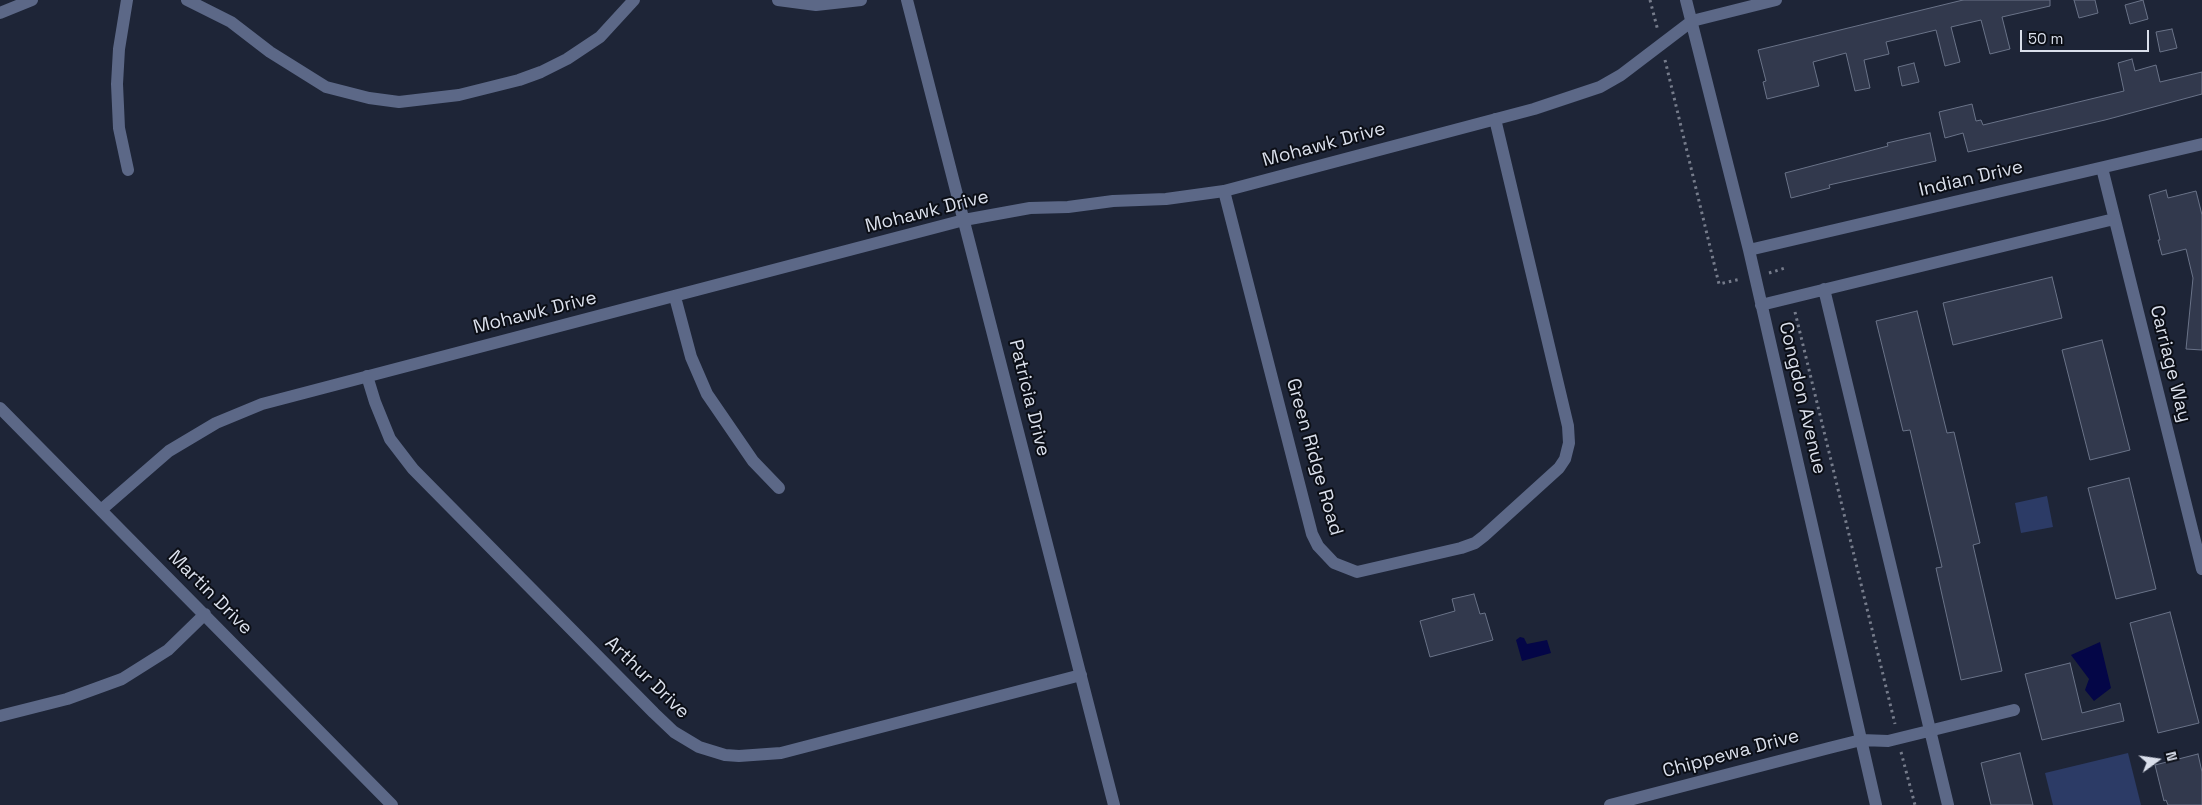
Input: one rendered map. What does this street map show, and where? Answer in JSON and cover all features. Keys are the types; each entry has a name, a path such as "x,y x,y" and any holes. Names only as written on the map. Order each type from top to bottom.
{"street":[{"path":"0,13 32,0"},
{"path":"127,0 118,49 117,84 119,128 122,150 128,170"},
{"path":"187,0 231,22 270,52 326,87 361,97 399,102 459,95 519,80 541,72 567,60 595,41 614,24 634,0"},
{"path":"778,0 816,5 861,0"},
{"name":"Patricia Drive","path":"907,0 1114,805"},
{"name":"Congdon Avenue","path":"1686,0 1749,250 1876,805"},
{"name":"Mohawk Drive","path":"101,510 169,450 210,426 255,406 964,220 1030,208 1068,207 1113,200 1166,199 1224,191 1495,119 1600,87 1620,75 1692,21 1776,0"},
{"name":"Green Ridge Road","path":"1224,191 1312,534 1318,546 1334,562 1357,572 1461,548 1484,536 1559,468 1565,459 1569,443 1568,426 1495,119"},
{"name":"Indian Drive","path":"1749,250 2202,144"},
{"name":"Carriage Way","path":"2102,168 2202,569"},
{"path":"1761,304 2114,219"},
{"path":"1824,289 1932,731 1948,805"},
{"path":"675,297 691,357 707,394 753,461 779,488"},
{"name":"Arthur Drive","path":"367,376 390,439 413,469 654,713 674,732 699,747 725,755 781,753 1081,675"},
{"name":"Martin Drive","path":"0,408 205,614 385,802"},
{"path":"0,716 67,699 122,679 168,650 205,614"},
{"name":"Chippewa Drive","path":"1610,805 1862,740 1888,741 2014,710"}],"path":[{"path":"1650,0 1656,24"},
{"path":"1665,60 1720,284 1737,280"},
{"path":"1769,273 1785,268"},
{"path":"1794,308 1825,426 1895,724"},
{"path":"1901,752 1915,805"}],"shaded area":[{"path":"2047,496 2053,527 2021,533 2015,503"},
{"path":"1520,637 1524,638 1527,644 1547,640 1551,653 1522,661 1516,640"},
{"path":"2100,642 2111,688 2094,701 2085,690 2089,679 2071,655"},
{"path":"2128,753 2141,805 2053,805 2045,773"}],"building":[{"path":"1963,0 2050,0 2050,6 2002,17 2010,49 1990,54 1981,20 1951,27 1960,62 1945,66 1936,30 1886,42 1889,54 1864,60 1870,88 1855,91 1846,53 1813,62 1819,86 1767,99 1763,82 1766,81 1758,50"},
{"path":"2074,0 2095,0 2098,13 2079,18"},
{"path":"2143,0 2148,19 2130,24 2125,5"},
{"path":"2172,29 2177,48 2160,52 2156,32"},
{"path":"2132,59 2135,71 2156,65 2160,82 2202,72 2202,94 2105,120 1968,152 1963,133 1945,138 1939,112 1972,104 1976,121 1981,120 1983,125 2124,91 2118,63"},
{"path":"1914,63 1919,82 1902,86 1898,67"},
{"path":"1930,133 1936,161 1829,185 1830,188 1791,198 1785,173 1888,146 1887,143"},
{"path":"2166,190 2168,198 2196,191 2202,215 2202,350 2186,349 2193,278 2186,249 2162,255 2158,240 2160,240 2149,195"},
{"path":"2052,277 2062,318 1953,345 1943,303"},
{"path":"1917,311 1947,433 1954,432 1980,543 1973,545 2002,671 1961,680 1936,568 1942,567 1910,430 1903,431 1876,321"},
{"path":"2102,340 2130,450 2090,460 2062,350"},
{"path":"2129,478 2156,589 2116,599 2088,488"},
{"path":"1474,594 1480,614 1485,613 1493,640 1430,657 1420,621 1455,611 1452,599"},
{"path":"2170,612 2199,723 2158,733 2130,623"},
{"path":"2070,663 2082,713 2120,703 2124,721 2042,740 2025,674"},
{"path":"2020,753 2033,805 1991,805 1981,763"},
{"path":"2198,754 2202,772 2202,805 2168,805 2166,800 2164,801 2155,765"}]}
